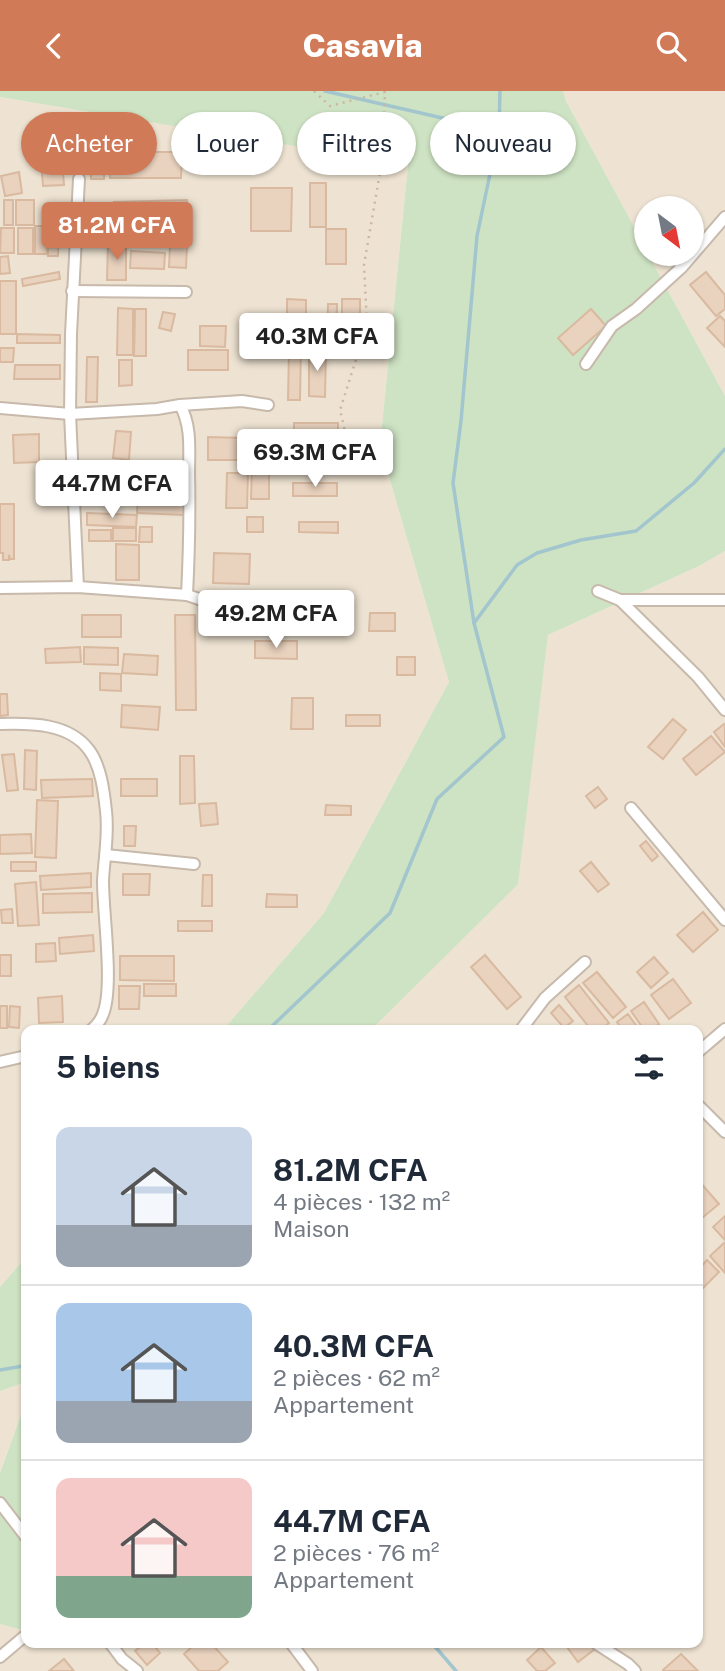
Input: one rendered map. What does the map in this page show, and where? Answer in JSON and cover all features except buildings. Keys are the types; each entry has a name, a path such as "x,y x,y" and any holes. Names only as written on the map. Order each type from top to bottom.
{"street":[{"path":"78,587 70,414 72,291 79,179"},
{"path":"586,364 611,326 636,309 682,267 725,217"},
{"path":"72,291 186,292"},
{"path":"0,408 70,414 242,401 268,405"},
{"path":"180,405 188,432 190,520 187,595"},
{"path":"0,588 78,587 187,595 214,604 238,607"},
{"path":"598,591 620,600 725,600"},
{"path":"620,600 698,677 725,710"},
{"path":"0,724 27,723 55,728 76,736 90,751 101,778 107,814 103,892 108,986 103,1014 95,1025"},
{"path":"631,808 725,921"},
{"path":"106,855 194,864"},
{"path":"525,1025 545,998 585,962"},
{"path":"703,1048 725,1030"},
{"path":"0,1062 21,1057"},
{"path":"703,1110 725,1132"},
{"path":"0,1503 21,1530"},
{"path":"0,1657 21,1639"},
{"path":"114,1648 137,1671"},
{"path":"295,1648 312,1671"},
{"path":"603,1648 635,1671"}],"path":[{"path":"314,91 330,106 385,91 382,161 364,265 367,325 340,410 345,431 347,475"}],"shaded area":[{"path":"563,91 725,91 725,396 655,266 704,266 704,196 634,196 634,227 576,120 576,112 572,112"},
{"path":"0,97 91,112 21,112 21,175 157,175 157,123 171,125 171,175 283,175 283,143 297,146 297,175 407,175 380,446 449,682 324,913 227,1025 21,1025 21,1263 0,1287"},
{"path":"725,551 725,1671 0,1671 0,1624 21,1630 21,1648 703,1648 703,1025 376,1025 517,884 548,635 699,566"},
{"path":"21,1384 21,1415 0,1472 0,1391"}],"green space":[{"path":"0,91 563,91 572,112 430,112 430,175 576,175 576,120 634,227 634,266 655,266 725,396 725,551 699,566 548,635 518,884 376,1025 227,1025 324,913 449,682 380,446 407,175 416,175 416,112 297,112 297,146 283,144 283,112 171,112 171,126 157,123 157,112 90,112 0,97"},
{"path":"21,1263 21,1384 0,1391 0,1287"},
{"path":"21,1415 21,1630 0,1624 0,1473"}],"waterway":[{"path":"325,91 430,115"},
{"path":"273,1025 390,913 437,799 504,737 474,623 453,483 477,236 499,131 500,91"},
{"path":"474,623 517,565 537,553 581,540 636,531 694,483 725,449"},
{"path":"0,1370 21,1366"},
{"path":"436,1648 456,1671"}]}
